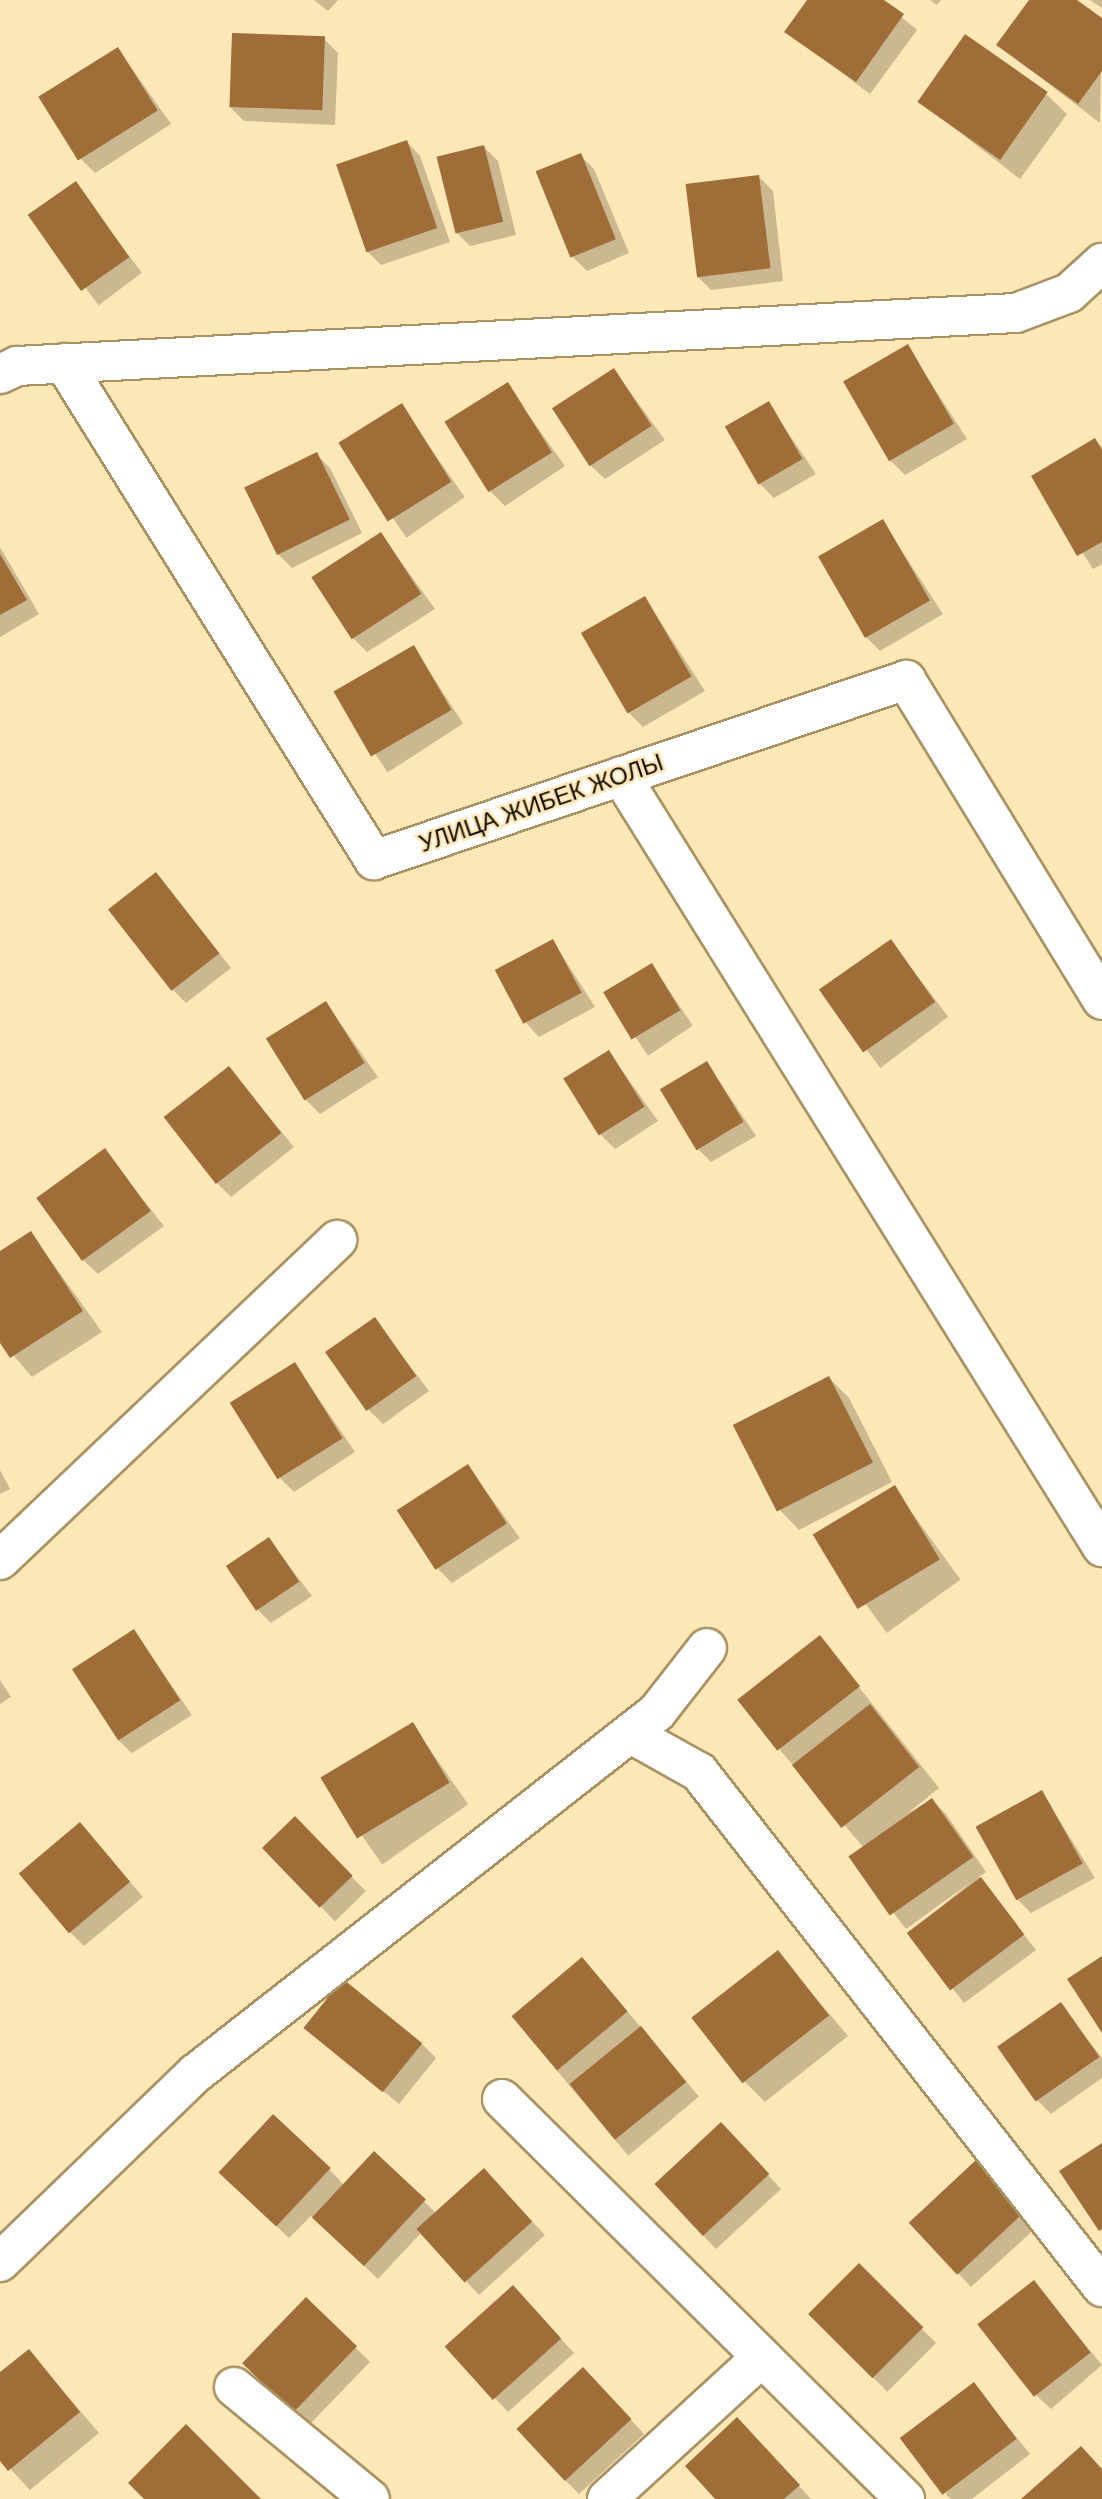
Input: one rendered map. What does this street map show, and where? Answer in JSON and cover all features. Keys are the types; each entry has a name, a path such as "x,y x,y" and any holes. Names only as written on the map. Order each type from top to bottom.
{"street":[{"path":"0,374 18,366 64,363 1016,313 1069,293 1102,263"},
{"name":"УЛИЦА ЖИБЕК ЖОЛЫ","path":"64,363 374,860 906,680 1102,1000"},
{"path":"621,776 1102,1547"},
{"path":"0,1560 337,1240"},
{"path":"0,2262 196,2073 657,1712 706,1648"},
{"path":"631,1734 699,1772 1102,2287"},
{"path":"502,2099 905,2499"},
{"path":"607,2499 762,2357"},
{"path":"234,2387 370,2499"}],"building":[{"path":"807,0 884,0 904,14 856,82 784,32"},
{"path":"1029,0 1077,0 1102,18 1102,71 1078,104 996,45"},
{"path":"232,33 325,36 322,110 229,107"},
{"path":"965,34 1048,92 1000,160 917,102"},
{"path":"118,47 158,111 78,160 38,97"},
{"path":"407,140 437,228 366,252 336,164"},
{"path":"484,145 503,222 456,234 436,157"},
{"path":"581,153 616,239 570,258 536,171"},
{"path":"759,175 770,268 697,277 686,184"},
{"path":"76,181 129,257 81,291 28,215"},
{"path":"908,344 954,424 889,461 843,382"},
{"path":"614,368 652,426 590,466 552,408"},
{"path":"508,382 552,452 488,492 444,422"},
{"path":"769,401 802,459 758,485 725,427"},
{"path":"402,403 451,482 388,522 338,443"},
{"path":"1095,438 1102,450 1102,542 1077,556 1031,476"},
{"path":"317,452 350,519 277,555 244,488"},
{"path":"883,519 930,600 865,638 818,556"},
{"path":"381,532 421,594 352,639 311,577"},
{"path":"0,554 27,600 0,615"},
{"path":"645,596 692,677 627,714 581,633"},
{"path":"414,645 452,710 371,756 333,692"},
{"path":"156,872 219,953 171,991 108,910"},
{"path":"553,939 582,993 523,1024 495,970"},
{"path":"891,939 935,1002 863,1053 819,989"},
{"path":"652,963 680,1010 631,1040 603,992"},
{"path":"326,1001 365,1063 304,1101 266,1039"},
{"path":"609,1050 645,1107 599,1135 563,1079"},
{"path":"707,1061 744,1122 696,1150 660,1089"},
{"path":"229,1066 281,1133 216,1184 164,1117"},
{"path":"105,1148 151,1211 82,1261 36,1198"},
{"path":"31,1231 83,1311 10,1358 0,1343 0,1251"},
{"path":"375,1317 416,1376 366,1411 325,1352"},
{"path":"295,1362 343,1438 277,1479 230,1403"},
{"path":"829,1376 873,1462 777,1511 733,1425"},
{"path":"468,1464 507,1524 435,1570 397,1510"},
{"path":"895,1485 940,1560 858,1609 813,1534"},
{"path":"269,1537 299,1582 256,1611 226,1566"},
{"path":"134,1629 180,1700 118,1741 72,1669"},
{"path":"820,1635 860,1686 777,1751 737,1700"},
{"path":"870,1704 919,1767 841,1828 792,1765"},
{"path":"413,1722 450,1783 357,1838 320,1778"},
{"path":"1042,1790 1083,1863 1016,1900 976,1827"},
{"path":"932,1798 973,1857 890,1915 848,1857"},
{"path":"295,1816 353,1876 320,1908 262,1848"},
{"path":"80,1822 130,1882 69,1933 19,1873"},
{"path":"981,1877 1024,1935 950,1990 907,1933"},
{"path":"778,1950 829,2015 742,2083 691,2018"},
{"path":"1102,1956 1102,2033 1067,1979"},
{"path":"582,1957 628,2011 557,2071 512,2016"},
{"path":"343,1979 422,2043 383,2092 303,2028"},
{"path":"1061,2002 1099,2057 1036,2102 997,2047"},
{"path":"641,2026 686,2082 615,2140 570,2084"},
{"path":"273,2114 331,2168 276,2226 218,2173"},
{"path":"721,2122 769,2174 703,2236 654,2184"},
{"path":"1102,2143 1102,2229 1099,2231 1059,2171"},
{"path":"374,2151 426,2199 364,2266 312,2218"},
{"path":"976,2160 1024,2212 957,2275 909,2223"},
{"path":"484,2168 532,2222 465,2282 416,2229"},
{"path":"859,2263 923,2327 872,2378 808,2314"},
{"path":"1034,2280 1091,2352 1034,2397 977,2324"},
{"path":"513,2285 561,2339 493,2400 445,2347"},
{"path":"306,2297 357,2346 293,2413 242,2363"},
{"path":"29,2349 80,2412 8,2471 0,2461 0,2372"},
{"path":"583,2367 631,2419 565,2481 516,2429"},
{"path":"974,2382 1017,2439 942,2495 900,2438"},
{"path":"737,2417 800,2485 784,2499 715,2499 685,2466"},
{"path":"186,2424 261,2499 144,2499 128,2483"},
{"path":"1081,2446 1102,2469 1102,2499 1021,2499"}]}
